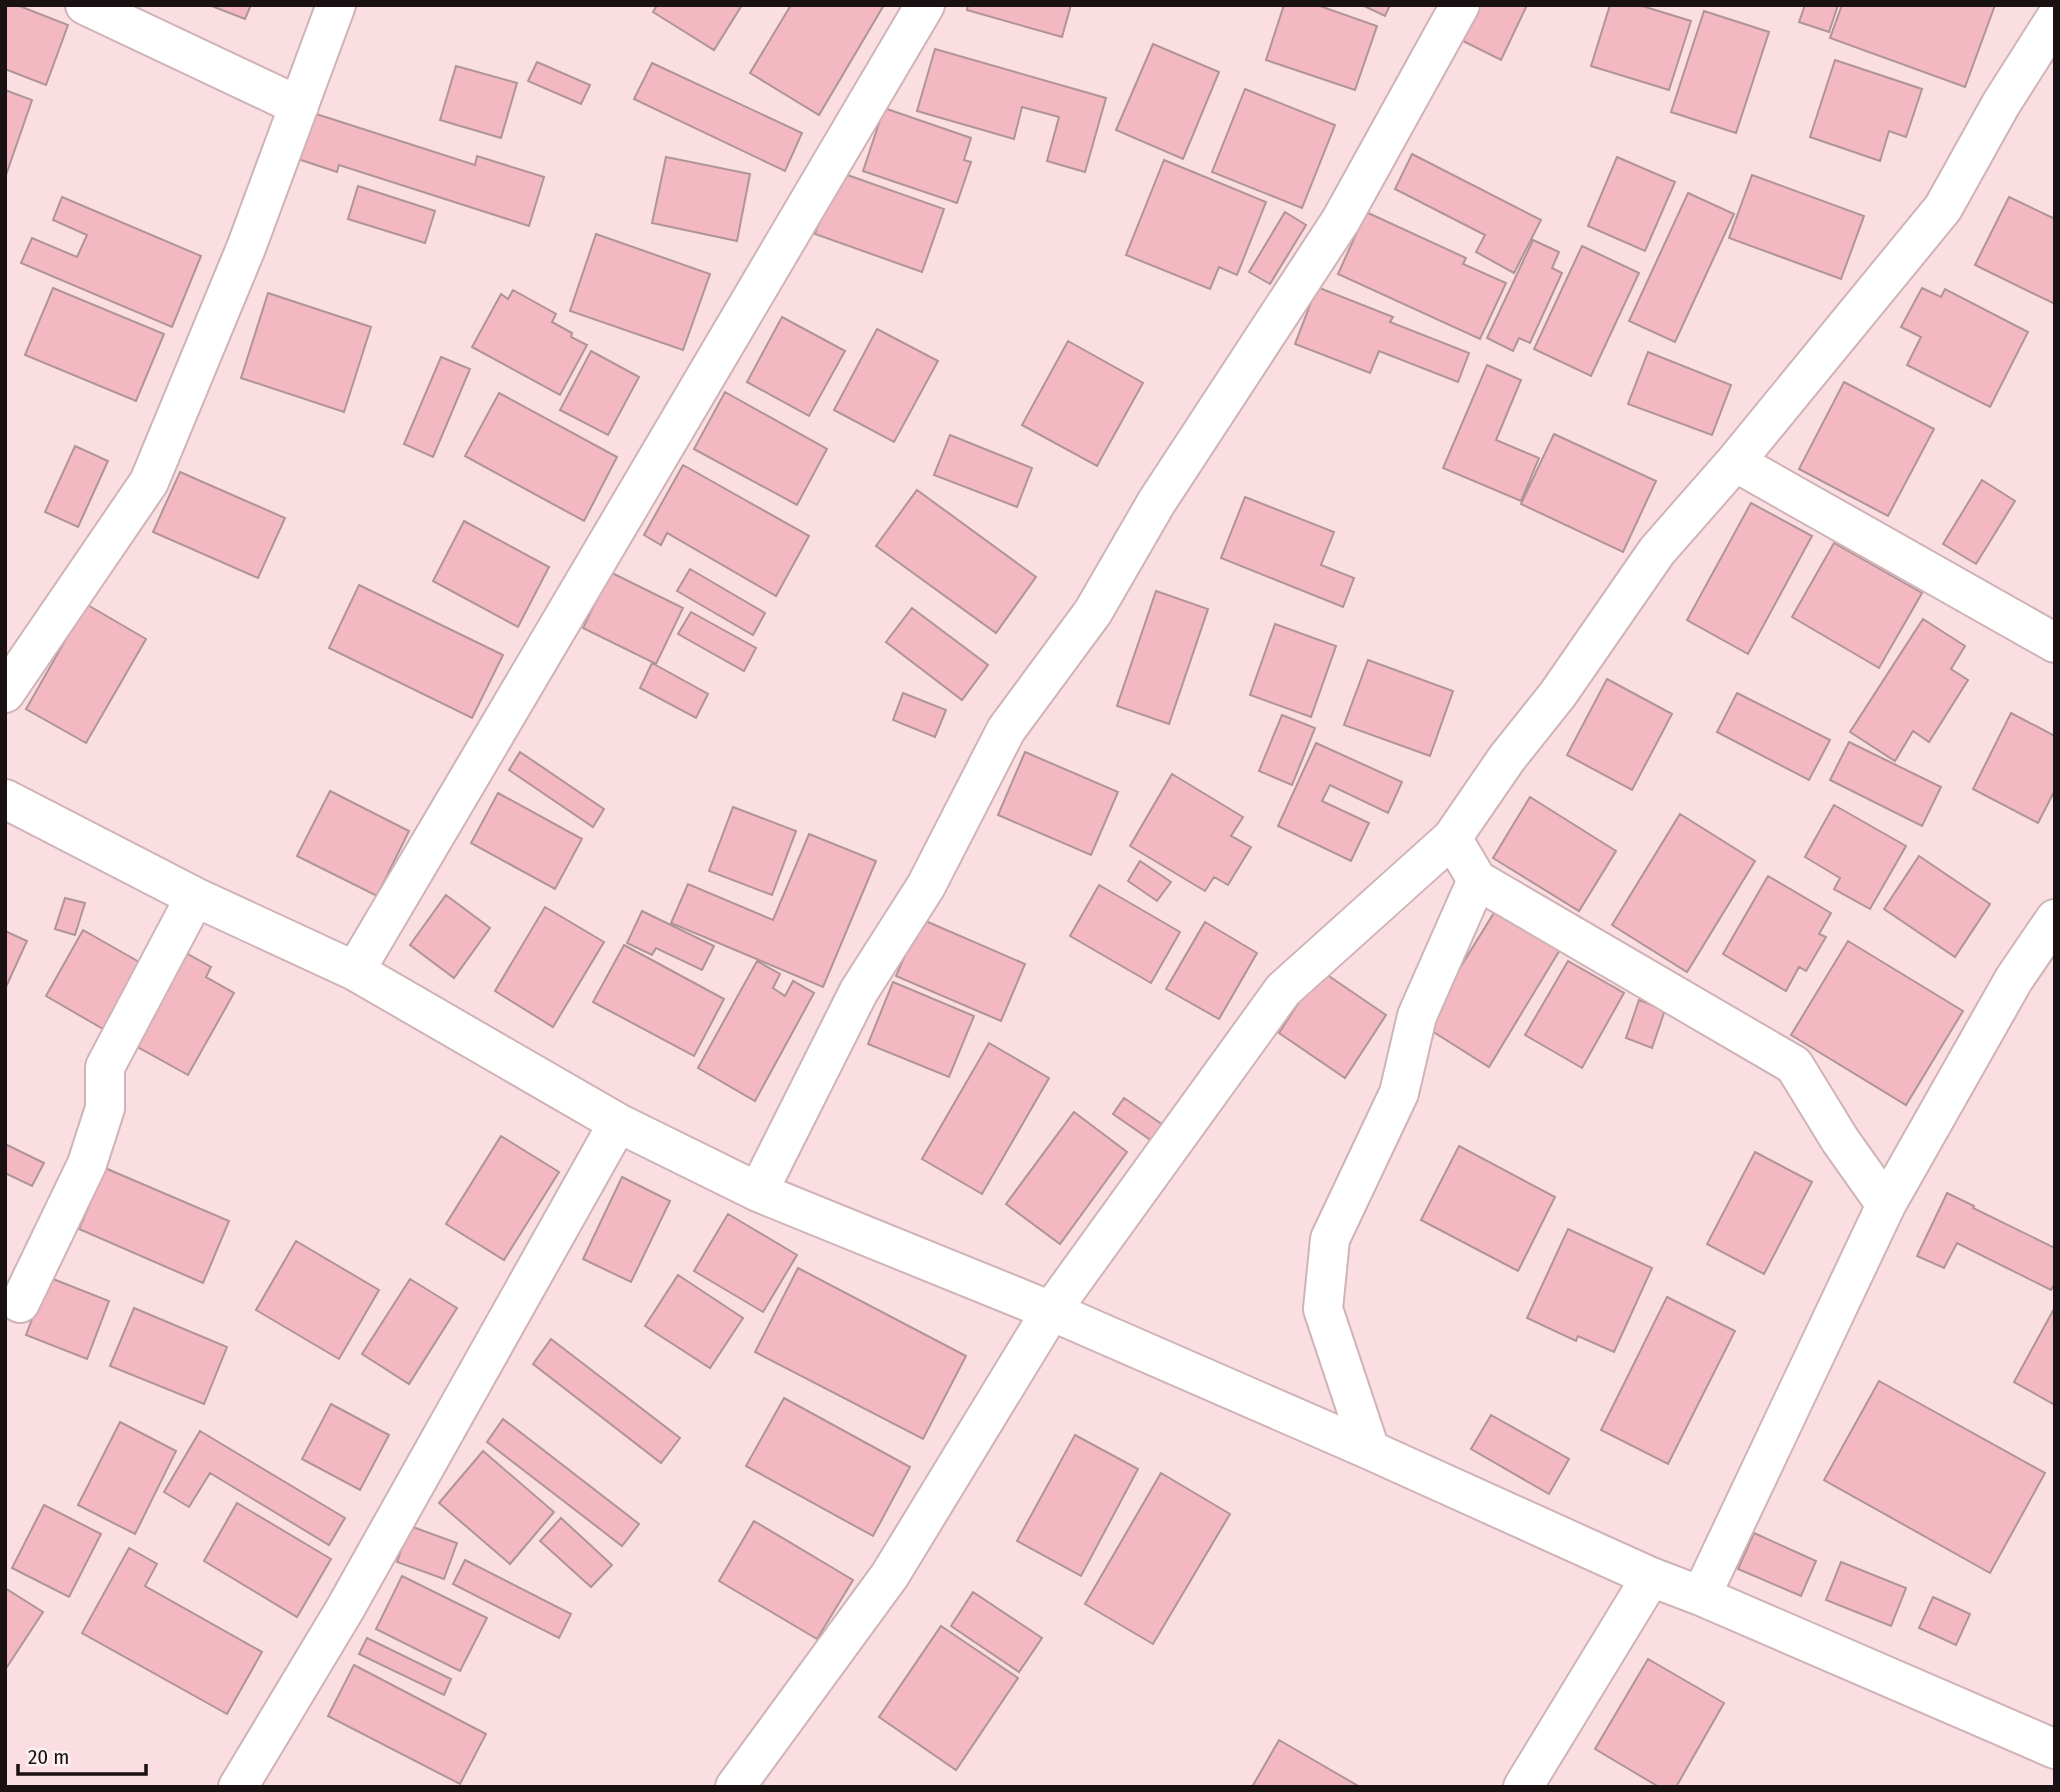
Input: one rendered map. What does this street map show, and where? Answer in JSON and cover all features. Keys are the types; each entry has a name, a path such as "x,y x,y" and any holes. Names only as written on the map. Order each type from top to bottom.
{"street":[{"path":"85,5 299,106"},
{"path":"5,692 149,482 246,248 336,5"},
{"path":"355,971 925,5"},
{"path":"758,1192 859,991 926,886 1006,730 1093,612 1156,503 1341,220 1460,5"},
{"path":"735,1787 890,1575 1051,1311 1283,990 1452,838 1507,758 1558,694 1657,551 1735,462 1943,208 2001,104 2055,19"},
{"path":"1735,462 2055,643"},
{"path":"5,799 195,897 355,971 618,1123 758,1192 1051,1311 1370,1450 1651,1577 1701,1596 2055,1749"},
{"path":"1452,838 1477,880 1794,1065 1840,1140 1886,1205"},
{"path":"1370,1450 1323,1309 1330,1239 1399,1093 1417,1016 1477,880"},
{"path":"20,1303 87,1164 105,1108 105,1067 195,897"},
{"path":"1701,1596 1886,1205 2014,979 2055,919"},
{"path":"238,1787 345,1609 618,1123"},
{"path":"1522,1787 1651,1577"}],"building":[{"path":"5,5 17,5 68,25 46,85 5,69"},
{"path":"209,5 251,5 245,19"},
{"path":"657,5 742,5 714,50 653,12"},
{"path":"791,5 884,5 819,115 750,73"},
{"path":"968,5 1071,5 1062,37 967,10"},
{"path":"1284,5 1317,5 1377,26 1355,90 1266,60"},
{"path":"1362,5 1390,5 1385,16"},
{"path":"1480,5 1527,5 1501,60 1463,41"},
{"path":"1610,5 1639,5 1691,21 1669,90 1591,66"},
{"path":"1805,5 1838,5 1829,32 1799,22"},
{"path":"1842,5 1995,5 1965,87 1830,38"},
{"path":"1704,11 1769,32 1736,133 1671,112"},
{"path":"1153,44 1219,72 1183,159 1116,130"},
{"path":"935,49 1106,98 1085,172 1047,161 1059,117 1022,107 1014,139 917,111"},
{"path":"1835,60 1922,89 1906,137 1889,131 1880,161 1810,137"},
{"path":"537,62 590,85 581,104 528,81"},
{"path":"652,63 802,133 785,171 634,99"},
{"path":"456,66 517,83 501,138 440,120"},
{"path":"1245,89 1335,125 1302,208 1212,172"},
{"path":"5,90 32,100 5,178"},
{"path":"884,108 971,138 964,160 971,162 957,203 863,171"},
{"path":"313,113 475,165 477,156 544,177 529,226 339,165 337,172 298,159"},
{"path":"1412,154 1541,220 1514,273 1476,252 1485,235 1395,189"},
{"path":"666,157 750,174 737,241 652,223"},
{"path":"1617,157 1675,182 1645,251 1588,226"},
{"path":"1164,160 1266,202 1237,275 1219,267 1210,289 1126,255"},
{"path":"836,171 944,209 922,272 815,234"},
{"path":"1752,175 1864,216 1841,279 1729,238"},
{"path":"358,186 435,211 425,243 348,219"},
{"path":"1688,193 1734,214 1675,342 1629,321"},
{"path":"62,197 201,256 172,327 21,263 32,238 77,257 87,235 53,220"},
{"path":"2009,197 2055,219 2055,304 1975,265"},
{"path":"1285,212 1306,225 1270,284 1249,272"},
{"path":"1366,212 1466,258 1463,264 1506,283 1480,339 1338,274"},
{"path":"596,234 710,274 683,350 570,311"},
{"path":"1533,240 1559,252 1552,268 1562,273 1530,343 1519,338 1513,351 1487,338"},
{"path":"1582,246 1639,273 1591,376 1534,349"},
{"path":"1317,287 1393,317 1390,322 1469,353 1458,382 1379,351 1370,373 1295,344"},
{"path":"53,288 164,334 136,401 25,355"},
{"path":"1922,288 1941,297 1945,289 2028,332 1990,407 1907,365 1921,337 1901,327"},
{"path":"513,290 556,314 552,322 572,333 571,337 587,345 560,395 472,347 501,294 508,299"},
{"path":"268,293 371,327 344,412 241,378"},
{"path":"782,317 845,351 809,416 747,382"},
{"path":"877,329 938,361 894,442 834,410"},
{"path":"1068,341 1143,383 1097,466 1022,425"},
{"path":"591,351 639,377 608,435 560,410"},
{"path":"1648,352 1731,385 1712,435 1628,404"},
{"path":"441,357 470,369 433,457 404,444"},
{"path":"1487,365 1521,380 1496,440 1539,458 1521,501 1443,468"},
{"path":"1844,382 1934,429 1888,516 1799,469"},
{"path":"725,392 827,449 797,505 694,449"},
{"path":"499,393 617,457 584,521 465,456"},
{"path":"1554,434 1656,481 1623,552 1521,504"},
{"path":"950,435 1032,468 1017,507 934,475"},
{"path":"75,446 108,461 78,527 45,512"},
{"path":"683,465 809,536 776,596 667,533 661,545 644,535"},
{"path":"180,472 285,518 258,578 153,532"},
{"path":"1982,480 2015,501 1976,564 1943,544"},
{"path":"917,490 1036,577 996,633 876,546"},
{"path":"1245,497 1334,532 1321,565 1354,578 1343,607 1221,558"},
{"path":"1751,503 1812,536 1748,654 1687,620"},
{"path":"464,521 549,567 518,627 433,581"},
{"path":"1834,543 1922,593 1879,668 1792,617"},
{"path":"690,569 765,613 753,635 677,591"},
{"path":"610,572 683,608 656,664 583,628"},
{"path":"359,585 503,655 472,718 329,648"},
{"path":"1156,591 1208,609 1169,724 1117,706"},
{"path":"86,604 146,639 86,743 26,709"},
{"path":"912,608 988,665 962,700 886,642"},
{"path":"691,612 756,648 744,671 678,634"},
{"path":"1923,619 1965,646 1951,669 1968,680 1929,742 1913,731 1895,761 1850,732"},
{"path":"1275,624 1336,646 1311,717 1250,695"},
{"path":"1368,660 1453,691 1430,756 1344,725"},
{"path":"652,663 708,694 696,718 640,688"},
{"path":"1607,679 1672,714 1632,790 1567,755"},
{"path":"903,693 946,710 935,737 893,720"},
{"path":"1737,693 1830,740 1809,780 1717,732"},
{"path":"2011,713 2055,736 2055,790 2038,823 1973,789"},
{"path":"1282,715 1315,728 1292,785 1259,771"},
{"path":"1849,742 1941,787 1922,826 1830,780"},
{"path":"1316,743 1402,782 1388,813 1330,785 1322,801 1369,823 1351,861 1278,826"},
{"path":"520,752 604,809 593,827 509,770"},
{"path":"1025,752 1118,792 1091,855 998,815"},
{"path":"1172,774 1243,817 1231,836 1251,847 1228,885 1214,877 1205,891 1130,846"},
{"path":"330,791 409,831 377,896 297,856"},
{"path":"498,793 582,839 555,889 471,843"},
{"path":"1530,797 1616,851 1579,911 1493,858"},
{"path":"1834,805 1906,846 1870,909 1834,889 1840,878 1805,857"},
{"path":"733,807 796,831 772,895 709,871"},
{"path":"1680,814 1755,861 1687,972 1612,925"},
{"path":"809,834 876,861 823,987 671,923 688,884 773,920"},
{"path":"1919,856 1990,904 1955,957 1884,909"},
{"path":"1140,861 1171,882 1157,901 1128,881"},
{"path":"1768,876 1831,913 1819,934 1826,937 1806,971 1799,967 1786,991 1723,954"},
{"path":"1099,885 1180,932 1151,983 1070,936"},
{"path":"446,895 490,928 454,978 410,945"},
{"path":"65,898 85,903 75,935 55,929"},
{"path":"545,907 604,942 553,1027 495,991"},
{"path":"1497,908 1561,948 1489,1067 1424,1026"},
{"path":"642,911 714,946 702,970 656,948 652,955 627,943"},
{"path":"921,919 1025,964 1001,1021 896,976"},
{"path":"1205,922 1257,953 1219,1019 1166,989"},
{"path":"83,930 141,963 103,1029 46,996"},
{"path":"5,931 27,941 5,989"},
{"path":"1848,941 1963,1011 1906,1105 1791,1035"},
{"path":"624,945 724,999 694,1056 593,1002"},
{"path":"186,953 211,967 206,977 234,993 188,1075 134,1045"},
{"path":"757,961 780,974 773,988 785,996 793,981 814,993 755,1101 698,1068"},
{"path":"1568,961 1624,993 1582,1068 1525,1035"},
{"path":"1320,970 1386,1015 1345,1078 1279,1033"},
{"path":"893,982 974,1016 949,1077 868,1044"},
{"path":"1639,1000 1665,1010 1652,1048 1626,1038"},
{"path":"989,1043 1049,1078 982,1194 922,1159"},
{"path":"1124,1098 1166,1127 1155,1143 1113,1114"},
{"path":"1074,1112 1127,1152 1060,1244 1006,1204"},
{"path":"501,1136 559,1172 504,1260 446,1224"},
{"path":"5,1144 44,1163 32,1186 5,1173"},
{"path":"1459,1146 1555,1197 1518,1271 1421,1220"},
{"path":"1755,1152 1812,1182 1764,1274 1707,1244"},
{"path":"105,1168 229,1221 203,1283 79,1229"},
{"path":"622,1177 670,1201 631,1282 583,1259"},
{"path":"1947,1193 2055,1248 2055,1283 2051,1290 1957,1243 1944,1268 1917,1256"},
{"path":"728,1214 797,1255 763,1312 694,1271"},
{"path":"1568,1229 1652,1268 1614,1352 1578,1336 1576,1341 1527,1318"},
{"path":"296,1241 379,1290 339,1359 256,1310"},
{"path":"798,1268 966,1356 923,1439 755,1352"},
{"path":"678,1275 743,1318 710,1368 645,1326"},
{"path":"48,1277 109,1301 87,1359 26,1335"},
{"path":"410,1279 457,1308 409,1384 362,1354"},
{"path":"1667,1297 1735,1331 1668,1464 1601,1430"},
{"path":"2055,1307 2055,1405 2014,1382"},
{"path":"134,1308 227,1347 204,1404 110,1366"},
{"path":"551,1339 680,1438 661,1463 533,1364"},
{"path":"1879,1381 2045,1473 1990,1573 1824,1480"},
{"path":"784,1398 910,1467 873,1536 746,1466"},
{"path":"331,1404 389,1435 360,1490 302,1459"},
{"path":"1491,1415 1569,1459 1549,1494 1471,1449"},
{"path":"503,1419 639,1524 622,1546 487,1442"},
{"path":"120,1422 176,1451 135,1534 78,1505"},
{"path":"200,1431 345,1518 329,1545 210,1473 189,1507 164,1492"},
{"path":"1075,1435 1138,1469 1081,1576 1017,1541"},
{"path":"483,1451 554,1512 510,1564 439,1503"},
{"path":"1161,1473 1230,1514 1153,1644 1085,1604"},
{"path":"237,1503 331,1559 297,1617 204,1561"},
{"path":"44,1505 101,1534 69,1597 12,1568"},
{"path":"561,1518 612,1565 591,1587 540,1541"},
{"path":"754,1521 853,1580 817,1639 719,1581"},
{"path":"410,1526 457,1543 444,1579 397,1562"},
{"path":"1754,1533 1816,1561 1801,1596 1738,1569"},
{"path":"129,1548 157,1564 145,1586 262,1652 227,1714 82,1633"},
{"path":"465,1560 571,1614 559,1638 453,1584"},
{"path":"1841,1562 1906,1588 1891,1626 1826,1600"},
{"path":"402,1576 487,1618 460,1671 376,1629"},
{"path":"5,1588 43,1612 5,1670"},
{"path":"973,1592 1042,1638 1019,1672 951,1626"},
{"path":"1933,1597 1970,1614 1956,1645 1919,1628"},
{"path":"941,1626 1018,1678 956,1770 879,1717"},
{"path":"367,1638 451,1679 444,1695 359,1654"},
{"path":"1648,1659 1724,1703 1676,1787 1659,1787 1595,1749"},
{"path":"354,1665 486,1734 460,1784 328,1716"},
{"path":"1279,1740 1360,1787 1252,1787"}]}
